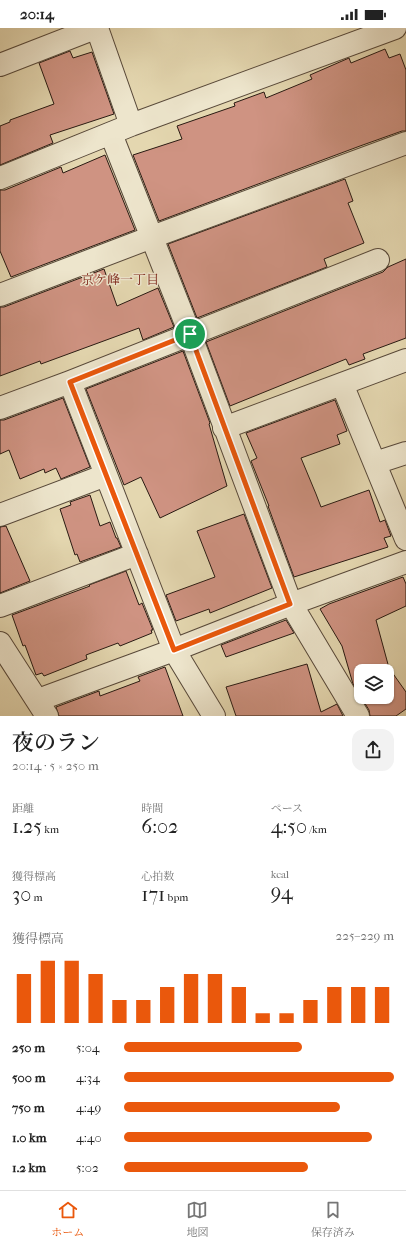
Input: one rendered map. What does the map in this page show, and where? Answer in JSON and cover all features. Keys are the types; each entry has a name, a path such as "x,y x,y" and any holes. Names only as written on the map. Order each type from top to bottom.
{"street":[{"path":"0,65 96,28 131,125"},
{"path":"0,178 131,125 395,28"},
{"path":"111,134 190,334 290,604 358,716"},
{"path":"0,295 406,142"},
{"path":"0,408 70,382 378,260"},
{"path":"224,428 406,360"},
{"path":"70,382 174,650 214,716"},
{"path":"342,384 406,539"},
{"path":"375,463 406,454"},
{"path":"0,515 106,475"},
{"path":"0,606 137,554"},
{"path":"0,643 43,708 174,650 290,604 406,562"}],"building":[{"path":"385,49 389,58 400,54 406,70 406,131 402,131 360,146 159,221 133,155 182,139 177,126 235,106 234,103 264,92 266,98 312,79 310,75 349,58 351,63"},
{"path":"70,51 73,58 92,52 114,114 50,135 53,143 0,165 0,126 10,122 10,120 54,104 39,63"},
{"path":"105,155 135,230 11,277 0,251 0,190 5,190 61,167 63,173"},
{"path":"345,179 353,201 348,203 364,243 324,259 327,267 197,318 168,244"},
{"path":"406,259 406,338 363,354 365,359 349,365 346,359 230,406 206,342 383,272 388,267"},
{"path":"104,269 117,306 158,288 174,327 143,340 139,328 41,364 40,361 0,376 0,307 4,307"},
{"path":"183,351 210,423 209,424 227,486 160,518 141,477 124,485 86,389"},
{"path":"63,398 90,467 61,479 56,468 45,473 44,469 20,479 9,450 0,454 0,420 4,420"},
{"path":"335,400 347,431 337,435 340,444 301,458 321,507 369,490 380,522 385,520 391,536 384,538 388,547 294,577 269,506 251,461 257,458 246,433"},
{"path":"90,495 100,526 110,522 121,547 80,562 77,554 75,555 60,509 71,505 70,502"},
{"path":"244,514 272,588 210,613 209,609 176,621 166,595 215,577 197,531"},
{"path":"6,526 30,581 0,593 0,527"},
{"path":"126,571 139,605 142,603 153,630 151,630 152,633 120,646 118,643 86,655 87,659 44,676 42,673 36,675 25,645 23,646 12,615"},
{"path":"403,577 406,584 406,606 376,620 388,664 354,664 354,686 342,646 320,609 329,604"},
{"path":"286,620 294,633 226,657 221,645"},
{"path":"307,664 321,712 337,704 343,716 236,716 226,687"},
{"path":"165,667 183,716 59,716 56,707 99,691 100,696 140,681 138,677"},
{"path":"394,675 406,692 406,709 396,716 370,716 369,710 365,704 394,704"}],"district":[{"name":"京ケ峰一丁目","path":"120,279"}],"route":[{"path":"190,334 290,604 174,650 70,382 190,334"}]}
